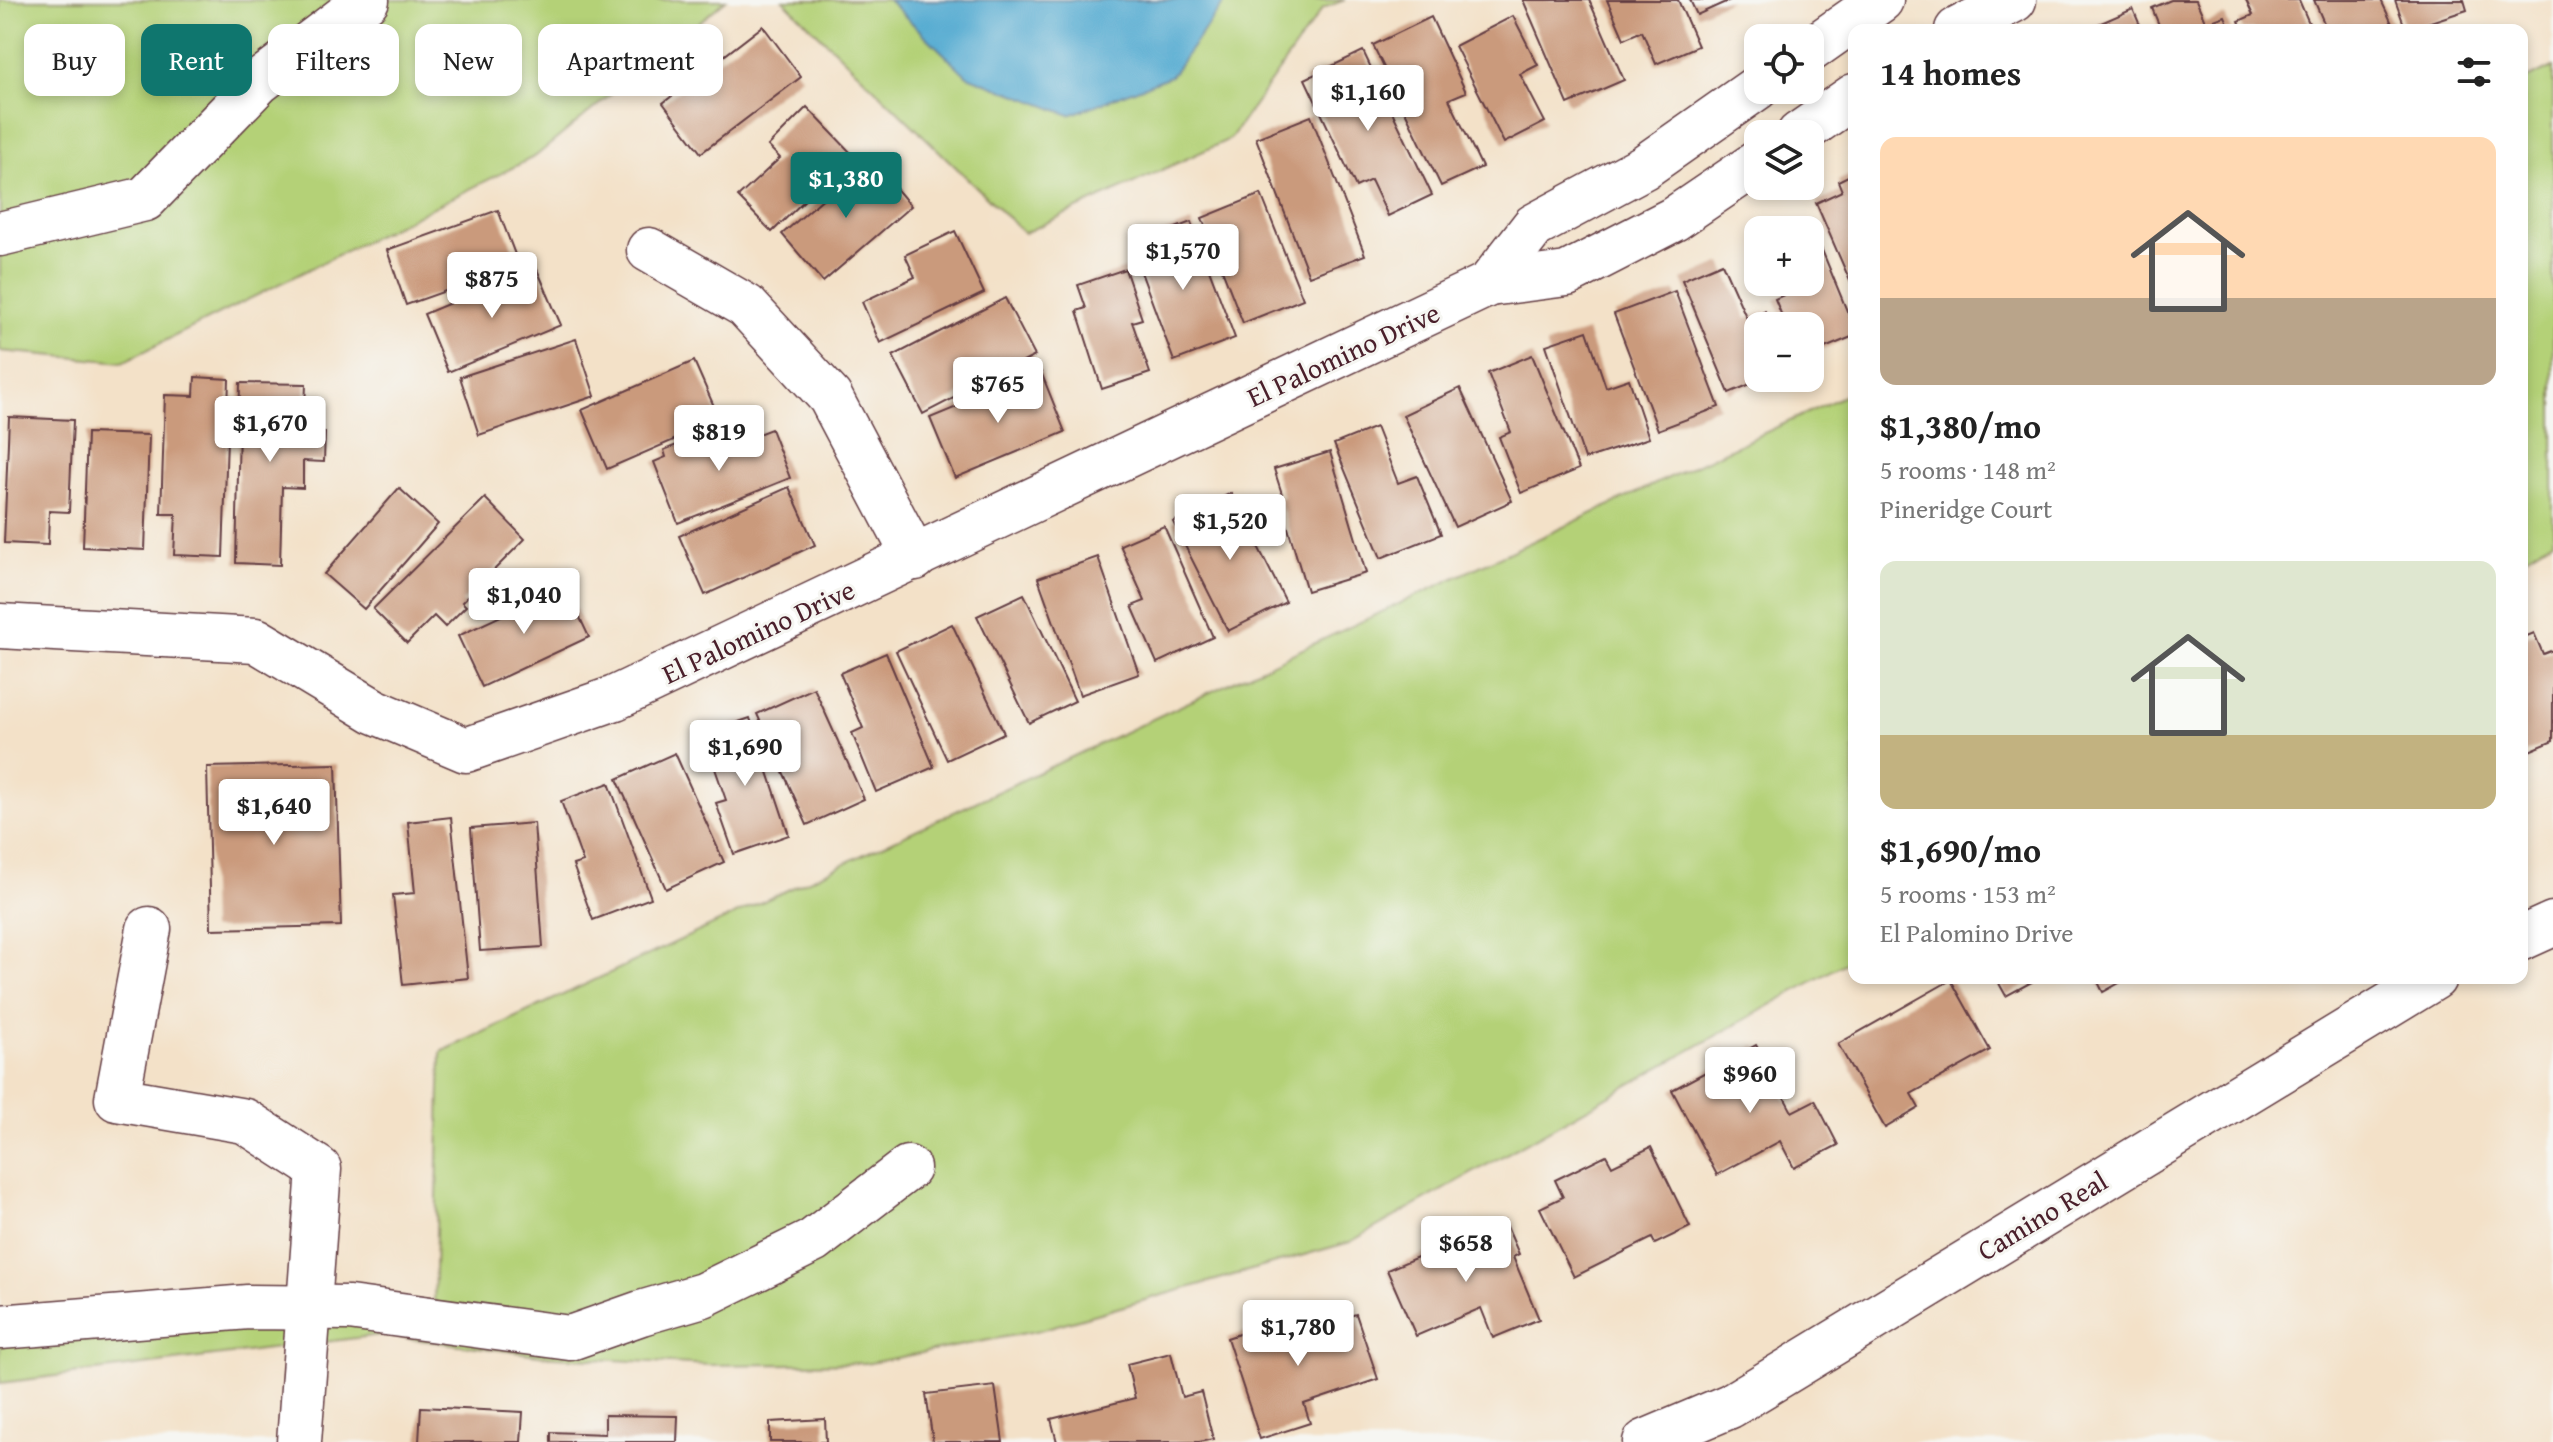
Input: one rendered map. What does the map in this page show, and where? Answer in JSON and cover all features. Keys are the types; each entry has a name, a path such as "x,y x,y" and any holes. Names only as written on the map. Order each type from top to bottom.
{"street":[{"path":"0,234 145,199 259,82 367,0"},
{"path":"1824,40 1881,0"},
{"path":"1968,24 2014,0"},
{"name":"El Palomino Drive","path":"1489,284 1534,226 1644,167 1744,97"},
{"path":"1819,120 1848,100"},
{"name":"El Palomino Drive","path":"0,626 256,640 374,711 466,750 615,698 1489,284 1567,274 1674,219 1744,172"},
{"path":"649,250 746,306 830,397 915,558"},
{"path":"2528,935 2553,924"},
{"path":"149,929 117,1099 245,1121 319,1169 299,1442"},
{"name":"Camino Real","path":"1645,1442 1730,1406 2424,984"},
{"path":"0,1327 248,1307 309,1307 349,1308 570,1338 703,1295 813,1241 908,1168"}],"green space":[{"path":"0,0 726,0 697,24 538,24 538,96 609,96 536,156 123,362 0,351"},
{"path":"783,0 1345,0 1323,8 1230,139 1024,233"},
{"path":"2553,67 2553,540 2528,555 2528,78"},
{"path":"1848,394 1848,961 1350,1242 1036,1331 870,1363 710,1365 555,1357 380,1335 0,1383 0,1321 434,1305 441,1052"}],"water":[{"path":"888,0 1226,0 1171,76 1070,115 967,76"}],"building":[{"path":"1523,0 1589,0 1624,80 1568,104"},
{"path":"1607,0 1678,0 1698,46 1656,64 1642,31 1624,39"},
{"path":"1690,0 1730,0 1697,15"},
{"path":"2171,0 2196,0 2206,23 2225,16 2228,24 2159,24 2152,8"},
{"path":"2246,0 2299,0 2309,24 2240,24 2239,21 2253,15"},
{"path":"2314,0 2381,0 2392,24 2324,24"},
{"path":"2395,0 2464,0 2467,10 2424,24 2404,24"},
{"path":"2133,9 2139,24 2099,24"},
{"path":"1513,16 1538,65 1520,74 1545,122 1504,143 1455,46"},
{"path":"1431,17 1466,92 1449,99 1482,167 1441,186 1373,45"},
{"path":"763,26 801,77 701,153 663,103 672,96 723,96 723,57"},
{"path":"1363,51 1432,195 1388,216 1371,180 1356,187 1305,79"},
{"path":"807,107 852,154 772,232 738,197 780,158 768,146"},
{"path":"1311,116 1365,255 1309,276 1256,138"},
{"path":"870,158 911,206 823,282 782,234"},
{"path":"1848,176 1848,276 1816,203 1842,191 1838,181"},
{"path":"1261,194 1303,299 1243,323 1202,218"},
{"path":"498,210 519,265 406,305 387,250"},
{"path":"1191,222 1235,338 1174,361 1131,245"},
{"path":"955,231 984,293 880,343 862,302 915,277 905,255"},
{"path":"1824,255 1848,313 1848,338 1824,348 1824,312 1780,312 1775,299 1781,296 1824,296"},
{"path":"1722,263 1744,312 1744,387 1729,393 1682,280"},
{"path":"536,267 561,325 448,372 424,314"},
{"path":"1125,269 1142,319 1132,322 1150,373 1102,389 1077,311 1086,308 1078,285"},
{"path":"1675,291 1719,407 1658,430 1614,314"},
{"path":"1005,298 1035,356 923,414 893,356"},
{"path":"1587,331 1606,387 1629,379 1649,438 1585,459 1546,345"},
{"path":"576,339 595,396 479,435 460,377"},
{"path":"1532,355 1579,469 1521,493 1499,437 1511,432 1488,373"},
{"path":"694,361 720,420 607,469 582,410"},
{"path":"1041,372 1065,432 955,478 930,418"},
{"path":"195,377 229,379 223,557 174,555 176,514 161,514 165,395 194,396"},
{"path":"240,383 306,384 304,432 325,432 324,462 303,461 303,488 282,487 280,565 236,563"},
{"path":"1460,388 1512,501 1455,527 1403,415"},
{"path":"9,417 73,420 69,512 49,511 48,545 4,543"},
{"path":"1376,427 1398,483 1417,476 1441,534 1381,558 1334,444"},
{"path":"771,429 790,478 678,523 654,462 666,457 664,450 705,434 712,452"},
{"path":"87,433 149,435 145,550 83,547"},
{"path":"1330,452 1366,573 1307,591 1279,498 1283,497 1274,469"},
{"path":"789,487 815,545 705,595 679,536"},
{"path":"399,488 438,524 364,609 324,574"},
{"path":"1231,493 1286,602 1228,631 1173,522"},
{"path":"485,498 525,539 462,602 466,606 445,627 434,616 407,643 373,609"},
{"path":"1164,526 1213,637 1157,663 1132,606 1145,601 1120,545"},
{"path":"1098,557 1139,674 1080,695 1038,578"},
{"path":"565,586 589,637 482,687 458,636"},
{"path":"1024,594 1075,701 1029,723 977,616"},
{"path":"952,624 1004,733 947,760 896,651"},
{"path":"2534,633 2543,654 2553,650 2553,741 2528,751 2528,636"},
{"path":"886,653 934,767 876,792 852,733 863,728 840,673"},
{"path":"814,688 864,799 807,825 757,714"},
{"path":"750,718 789,835 734,854 716,803 726,800 703,734"},
{"path":"675,753 724,862 666,889 617,779"},
{"path":"336,764 341,926 211,929 207,767"},
{"path":"609,783 651,898 593,920 573,865 583,862 561,801"},
{"path":"451,817 468,978 403,985 393,895 415,893 408,822"},
{"path":"534,823 543,947 480,951 471,828"},
{"path":"1944,984 1953,984 1990,1050 1911,1094 1919,1108 1885,1128 1838,1044"},
{"path":"1999,984 2028,984 2006,996"},
{"path":"2099,984 2117,984 2103,992"},
{"path":"1756,1045 1792,1112 1815,1100 1838,1145 1794,1168 1780,1141 1717,1175 1672,1090"},
{"path":"1651,1147 1690,1227 1655,1244 1652,1238 1574,1277 1540,1208 1563,1197 1555,1180 1606,1155 1612,1166"},
{"path":"1504,1220 1519,1254 1513,1257 1539,1319 1493,1338 1481,1308 1416,1336 1387,1270"},
{"path":"1308,1311 1313,1328 1356,1314 1378,1379 1304,1404 1310,1423 1260,1439 1227,1338"},
{"path":"1171,1353 1182,1397 1201,1392 1213,1439 1199,1442 1057,1442 1051,1419 1135,1398 1127,1364"},
{"path":"995,1386 1003,1442 933,1442 926,1394"},
{"path":"421,1407 523,1412 521,1442 419,1442"},
{"path":"605,1415 678,1416 677,1442 551,1442 551,1432 605,1434"},
{"path":"825,1419 826,1442 770,1442 770,1422"}]}
